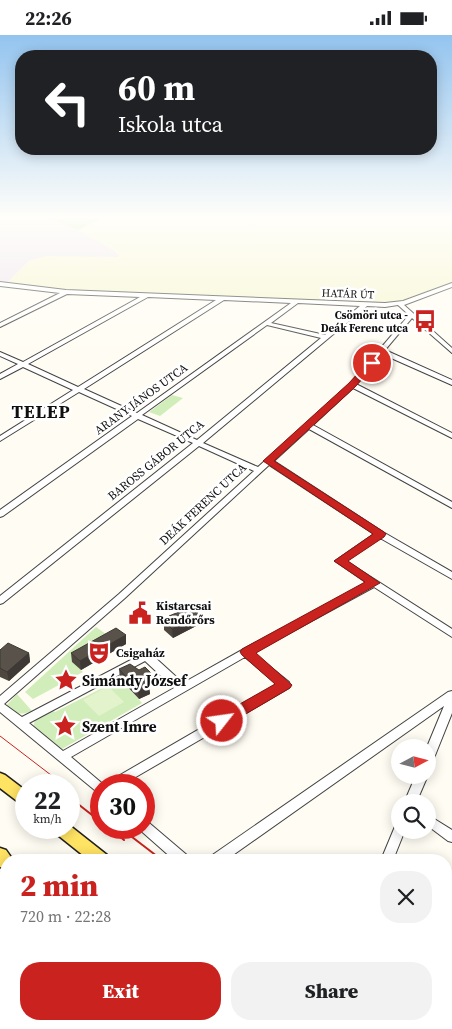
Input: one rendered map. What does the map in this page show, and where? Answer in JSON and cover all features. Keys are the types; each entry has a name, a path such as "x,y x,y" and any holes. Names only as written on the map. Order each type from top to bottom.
{"main road":[{"path":"0,779 15,791"},
{"path":"75,839 94,854"}],"street":[{"name":"HATÁR ÚT","path":"0,284 66,292 366,305 400,304 452,285"},
{"path":"0,291 12,286"},
{"path":"0,325 66,292"},
{"path":"0,377 147,295"},
{"path":"0,439 80,390 222,298"},
{"name":"ARANY JÁNOS UTCA","path":"0,513 296,302"},
{"path":"400,304 452,351"},
{"name":"BAROSS GÁBOR UTCA","path":"0,601 198,443 366,305"},
{"name":"DEÁK FERENC UTCA","path":"0,702 122,596 352,385 412,315"},
{"path":"265,323 326,337"},
{"path":"382,351 452,383"},
{"path":"0,354 258,471"},
{"path":"352,385 452,436"},
{"path":"308,425 452,505"},
{"path":"268,461 380,534 452,576"},
{"path":"380,534 340,561 452,634"},
{"path":"62,757 246,652 374,583"},
{"path":"131,774 285,685 246,652"},
{"path":"20,723 146,656 182,689"},
{"path":"225,854 452,695"},
{"path":"436,740 452,699"},
{"path":"0,707 90,780"},
{"path":"436,826 452,837"},
{"path":"155,836 176,854"},
{"path":"389,854 396,839"}],"shaded area":[{"path":"0,262 28,262 7,283 0,282"}],"green space":[{"path":"28,262 452,262 452,283 402,302 386,304 167,296 60,289 7,283"},
{"path":"172,395 183,398 160,416 149,412"},
{"path":"96,627 113,639 72,662 83,672 33,699 25,692"},
{"path":"120,679 142,703 62,749 33,727 36,717 51,710 55,712"},
{"path":"108,686 124,702 99,716 83,700"},
{"path":"17,694 32,711 18,713 6,706"}],"building":[{"path":"191,607 200,615 172,629 164,621 171,617 169,616"},
{"path":"116,628 126,635 80,661 71,653"},
{"path":"8,643 29,653 7,672 0,668 0,650"},
{"path":"130,664 139,670 145,667 151,673 145,676 148,679 145,680 149,685 138,690 119,669"}],"tram line":[{"path":"0,736 50,774"},
{"path":"80,806 90,813"},
{"path":"135,839 154,854"}],"place":[{"name":"Csömöri utca - Deák Ferenc utca","path":"425,321"},
{"name":"Kistarcsai Rendőrőrs","path":"140,613"},
{"name":"Csigaház","path":"99,653"},
{"name":"Simándy József","path":"66,680"},
{"name":"Szent Imre","path":"65,726"}],"district":[{"name":"TELEP","path":"41,411"}],"route":[{"path":"222,721 285,685 246,652 374,583 340,561 380,534 268,461 352,385 372,363"}]}
